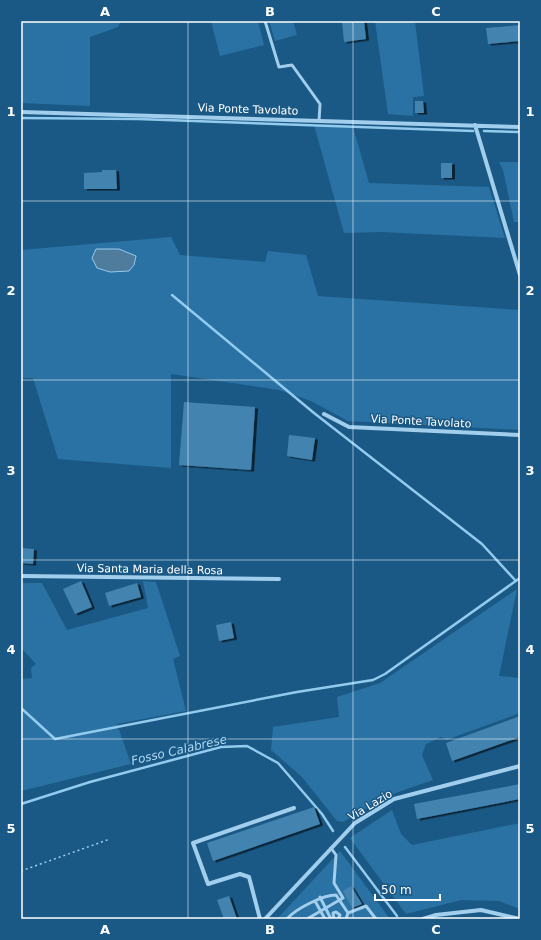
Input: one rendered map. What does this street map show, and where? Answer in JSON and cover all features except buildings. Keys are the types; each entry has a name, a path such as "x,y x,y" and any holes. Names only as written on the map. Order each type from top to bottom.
{"street":[{"name":"Via Ponte Tavolato","path":"21,112 520,127"},
{"path":"475,126 520,275"},
{"name":"Via Ponte Tavolato","path":"324,414 349,427 520,435"},
{"name":"Via Santa Maria della Rosa","path":"21,576 279,579"},
{"name":"Via Lazio","path":"265,919 355,822 394,799 520,766"},
{"path":"260,919 249,877 240,874 208,884 194,843 294,808"},
{"path":"423,919 436,915 481,910 520,919"}],"lane":[{"path":"265,21 279,67 292,65 320,104 319,121"},
{"path":"307,919 344,898 334,883 336,855 331,848"},
{"path":"287,919 320,897 336,895 348,913"},
{"path":"320,897 331,919"},
{"path":"315,901 325,919"},
{"path":"348,913 366,906 376,919"},
{"path":"334,919 333,913 336,912 340,914 338,919"},
{"path":"346,919 348,913"}],"path":[{"path":"21,871 110,839"}],"shaded area":[{"path":"21,21 121,21 118,27 90,37 90,106 21,103"},
{"path":"211,21 258,21 264,45 220,56"},
{"path":"269,21 293,21 297,35 275,41"},
{"path":"375,21 415,21 424,96 413,97 413,116 388,114"},
{"path":"314,125 353,127 369,183 489,187 505,238 381,232 344,233"},
{"path":"499,162 520,162 520,222 514,222 503,170"},
{"path":"171,237 180,255 265,262 268,251 306,255 318,296 520,310 520,430 348,421 311,401 279,390 171,374 171,468 58,459 33,378 21,378 21,250"},
{"path":"96,249 119,249 136,256 134,265 129,271 110,272 97,268 92,258"},
{"path":"143,581 156,582 180,656 173,659 186,711 117,724 131,764 21,791 21,679 32,678 31,668 36,664 21,648 21,583 42,583 67,630 148,608"},
{"path":"517,589 499,676 520,678 520,713 446,740 441,737 426,744 422,755 433,780 390,795 343,822 337,821 302,777 271,750 273,727 339,717 337,697 380,683"},
{"path":"392,810 401,834 412,845 520,823 520,909 499,901 461,900 406,914 350,838"},
{"path":"340,851 390,919 277,919"}],"waterway":[{"path":"21,118 138,119 473,131"},
{"path":"484,131 520,132"},
{"path":"172,295 314,413 482,544 515,580"},
{"path":"21,708 55,739 297,692 373,680 385,674 520,578"},
{"name":"Fosso Calabrese","path":"21,804 90,782 221,747 247,746 278,763 322,814 333,831"},
{"name":"Fosso Calabrese","path":"345,847 397,916"}]}
